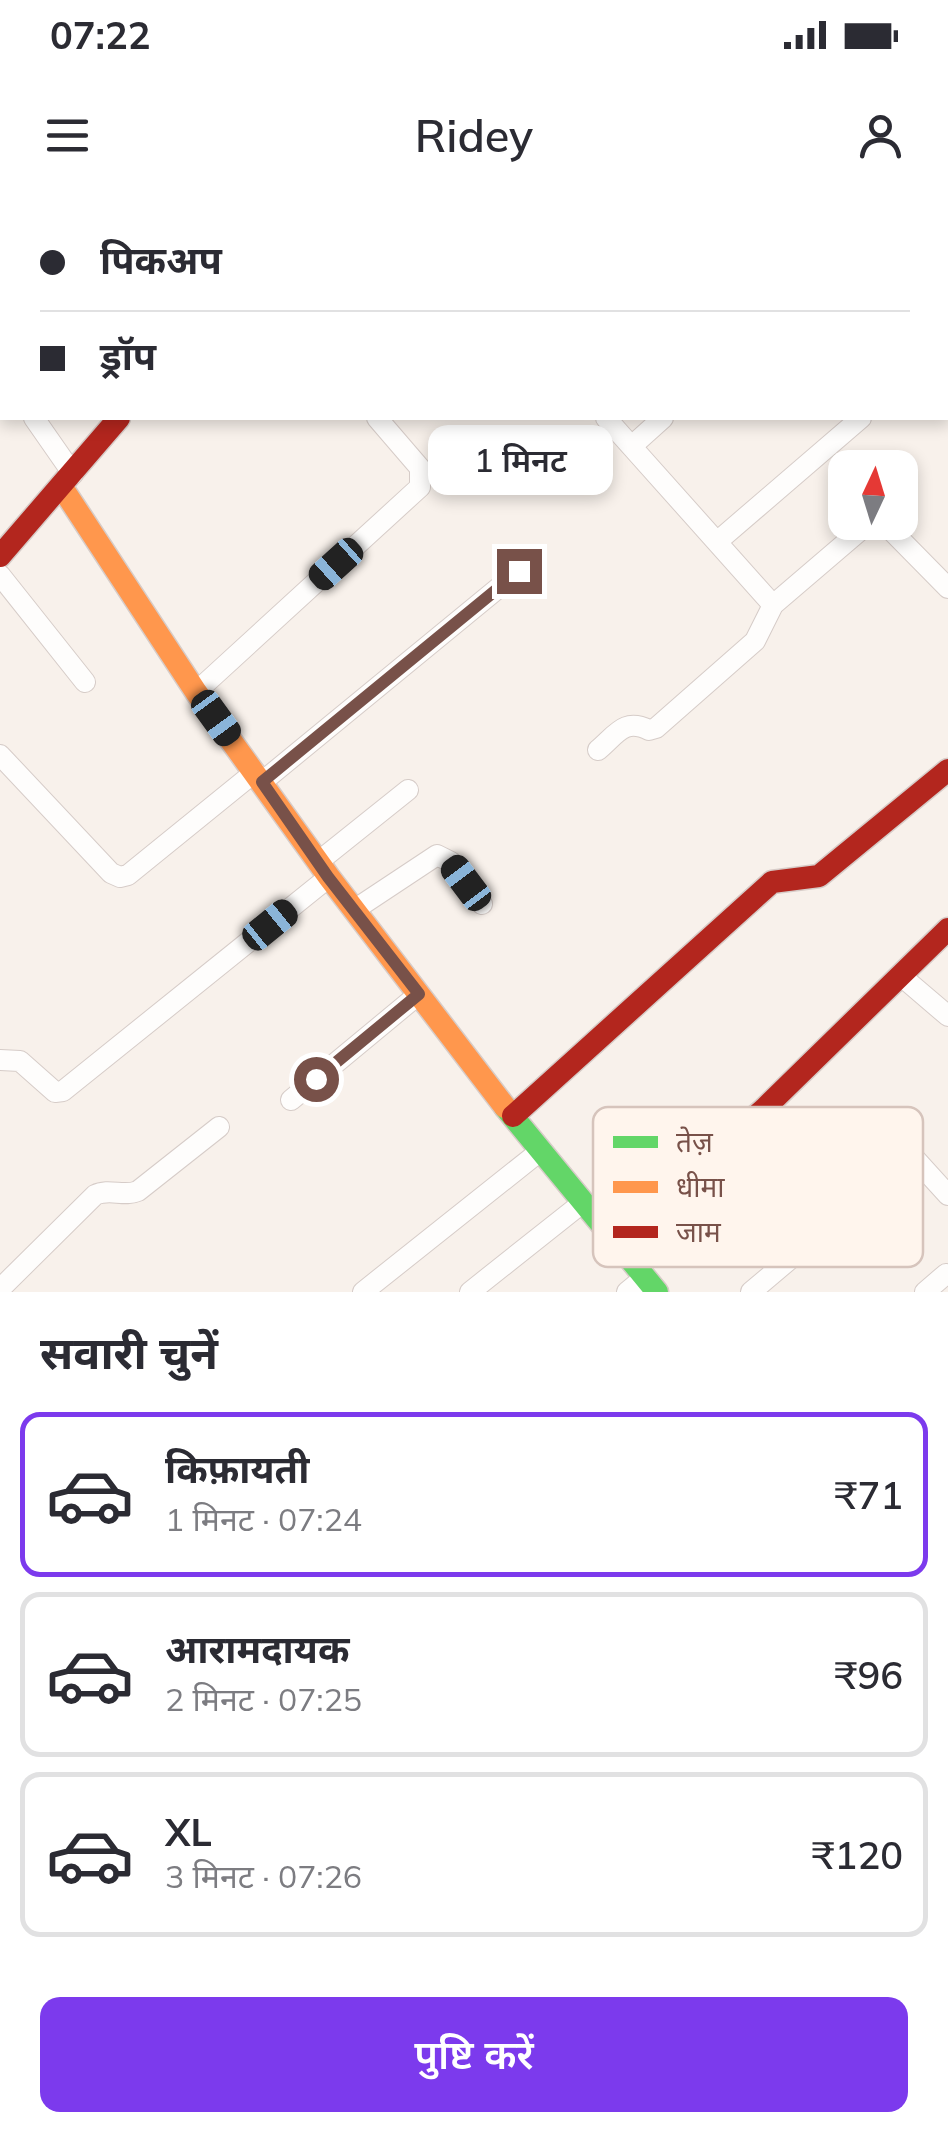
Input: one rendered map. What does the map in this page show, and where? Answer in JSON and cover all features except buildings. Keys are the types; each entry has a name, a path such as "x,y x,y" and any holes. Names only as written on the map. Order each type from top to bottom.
{"street":[{"path":"35,420 67,480 196,692 354,910 593,1217"},
{"path":"0,556 117,420"},
{"path":"196,692 420,487 420,468 379,420"},
{"path":"608,420 772,605"},
{"path":"633,445 661,420"},
{"path":"718,541 859,420"},
{"path":"598,750 628,725 656,728 756,642 772,605 849,540"},
{"path":"901,540 948,588"},
{"path":"0,755 111,874 120,877 258,777 519,571"},
{"path":"0,575 86,682"},
{"path":"514,1116 772,882 779,878 805,880 819,876 948,770"},
{"path":"0,1060 20,1060 55,1092 63,1092 323,869 408,790"},
{"path":"354,910 436,854 450,862 482,904"},
{"path":"766,1107 948,928"},
{"path":"900,974 948,1016"},
{"path":"291,1100 419,994"},
{"path":"0,1290 96,1196 105,1192 127,1195 138,1190 218,1127"},
{"path":"362,1292 539,1152"},
{"path":"923,1167 948,1195"},
{"path":"470,1292 581,1204"},
{"path":"751,1292 781,1267"},
{"path":"926,1292 946,1274"}],"traffic: fast":[{"path":"505,1107 593,1214"},
{"path":"636,1267 657,1292"}],"traffic: slow":[{"path":"61,486 196,692 329,877 505,1107"}],"traffic: jam":[{"path":"0,556 117,420"},
{"path":"513,1116 772,882 819,876 948,770"},
{"path":"766,1107 948,929"}],"route":[{"path":"316,1079 419,994 328,877 262,782 519,571"}]}
